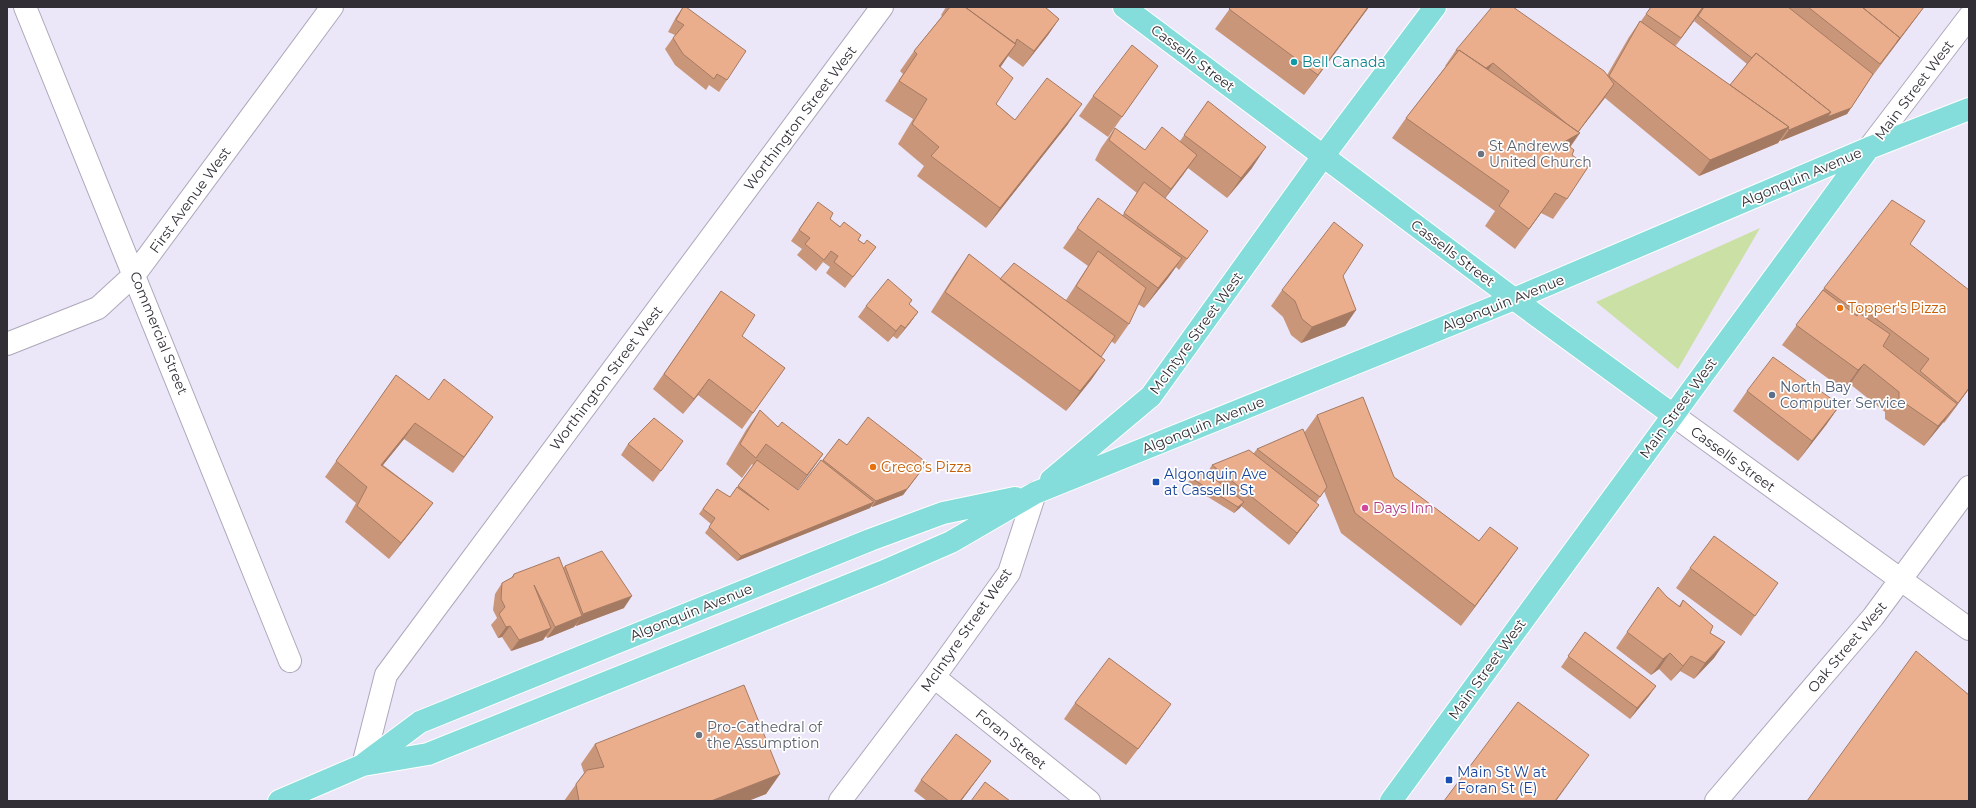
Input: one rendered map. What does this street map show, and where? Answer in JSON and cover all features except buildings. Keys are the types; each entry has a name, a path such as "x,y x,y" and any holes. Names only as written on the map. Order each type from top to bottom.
{"main road":[{"name":"Cassells Street","path":"1124,7 1324,155 1514,299 1673,415"},
{"name":"McIntyre Street West","path":"1035,494 1151,396 1324,155 1435,7"},
{"name":"Algonquin Avenue","path":"279,801 363,765 428,754 874,575 951,542 1035,494 1514,299 1869,148 1969,108"},
{"name":"Main Street West","path":"1391,801 1869,148"},
{"name":"Algonquin Avenue","path":"363,765 420,722 870,540 943,513 1035,494"}],"street":[{"name":"Commercial Street","path":"25,7 135,274 290,661"},
{"name":"First Avenue West","path":"7,344 98,308 135,274 332,7"},
{"name":"Worthington Street West","path":"363,765 386,675 882,7"},
{"name":"Main Street West","path":"1869,148 1969,18"},
{"name":"Cassells Street","path":"1673,415 1969,629"},
{"name":"Oak Street West","path":"1716,801 1873,617 1969,487"},
{"name":"McIntyre Street West","path":"840,801 934,677 1010,573 1035,494"},
{"name":"Foran Street","path":"934,677 1089,801"}],"green space":[{"path":"1760,228 1678,369 1596,302"}],"place":[{"name":"Bell Canada","path":"1294,62"},
{"name":"St Andrews United Church","path":"1481,154"},
{"name":"Topper's Pizza","path":"1840,308"},
{"name":"North Bay Computer Service","path":"1772,395"},
{"name":"Greco’s Pizza","path":"873,467"},
{"name":"Algonquin Ave at Cassells St","path":"1156,482"},
{"name":"Days Inn","path":"1365,508"},
{"name":"Pro-Cathedral of the Assumption","path":"699,735"},
{"name":"Main St W at Foran St (E)","path":"1449,780"}]}
